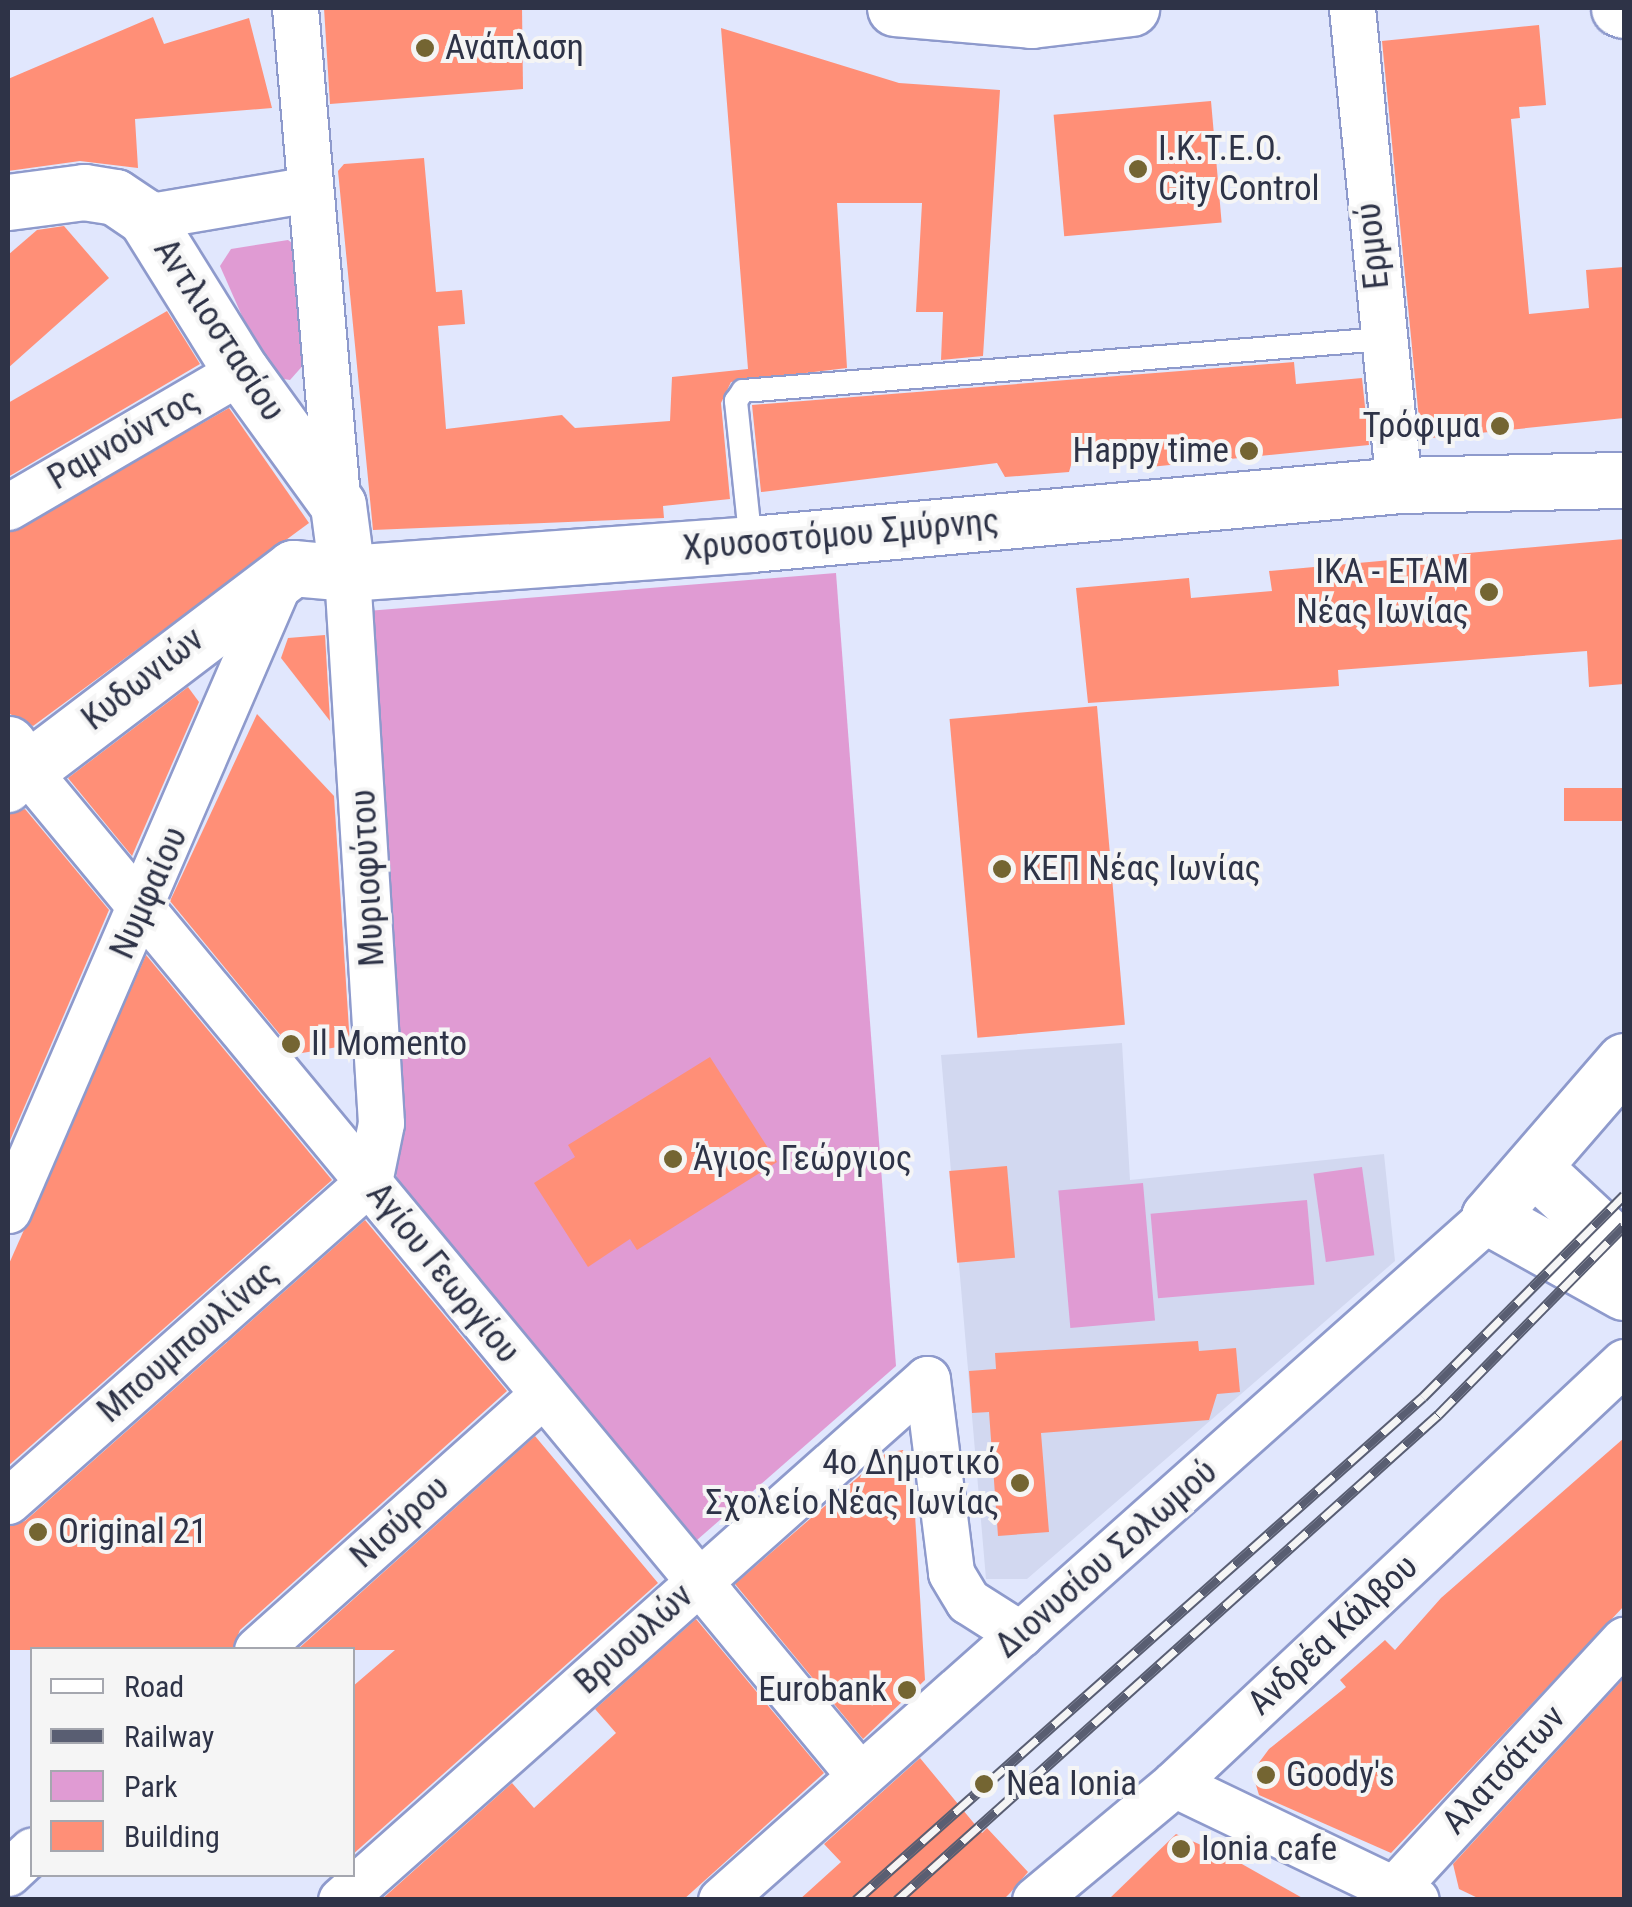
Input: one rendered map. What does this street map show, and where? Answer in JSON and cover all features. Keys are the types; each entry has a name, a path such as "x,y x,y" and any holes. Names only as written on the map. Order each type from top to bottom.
{"street":[{"path":"295,8 338,506"},
{"path":"895,8 1030,20 1131,8"},
{"name":"Ερμού","path":"1352,8 1400,485"},
{"path":"145,217 310,189"},
{"name":"Αντλιοστασίου","path":"8,202 84,192 115,197 145,217 241,371 338,506 348,573"},
{"name":"Ραμνούντος","path":"8,507 241,371"},
{"name":"Χρυσοστόμου Σμύρνης","path":"1400,485 1624,442"},
{"name":"Χρυσοστόμου Σμύρνης","path":"283,573 304,567 348,573 751,544 1400,485 1624,480"},
{"name":"Κυδωνιών","path":"14,768 283,573"},
{"name":"Νυμφαίου","path":"8,1210 141,910 283,573"},
{"name":"Μυριοφύτου","path":"348,573 380,1123 369,1182"},
{"name":"Αγίου Γεωργίου","path":"14,768 141,910 860,1776"},
{"path":"1624,1061 1489,1217 1624,1292"},
{"path":"1533,1167 1624,1252"},
{"name":"Μπουμπουλίνας","path":"8,1501 369,1182"},
{"name":"Διονυσίου Σολωμού","path":"721,1900 1489,1217"},
{"name":"Ανδρέα Κάλβου","path":"1035,1900 1174,1784 1624,1362"},
{"name":"Βρυουλών","path":"341,1900 927,1379 950,1573 968,1601 1020,1634"},
{"name":"Νισύρου","path":"260,1647 543,1394"},
{"name":"Αλατσάτων","path":"1398,1896 1624,1640"},
{"path":"1174,1784 1398,1896"},
{"path":"8,1873 30,1853"}],"lane":[{"path":"751,544 736,400 743,392 1383,339"}],"shaded area":[{"path":"1122,1043 1130,1180 1384,1154 1395,1261 1027,1579 986,1579 941,1055"}],"green space":[{"path":"288,240 296,246 306,362 290,380 277,378 261,359 220,266 231,249"},
{"path":"836,573 896,1366 697,1540 397,1188 367,611"},
{"path":"1362,1167 1374,1255 1326,1262 1313,1174"},
{"path":"1143,1183 1155,1320 1070,1328 1058,1190"},
{"path":"1307,1200 1314,1285 1158,1298 1151,1214"}],"building":[{"name":"Ανάπλαση","path":"324,8 522,8 523,89 330,104"},
{"path":"153,17 164,44 249,18 272,108 135,119 138,168 80,161 8,171 8,79"},
{"path":"1539,25 1546,105 1519,107 1520,118 1511,119 1529,314 1589,308 1586,270 1624,267 1624,418 1421,439 1382,41"},
{"path":"721,28 899,83 1000,90 983,356 941,360 943,312 916,312 922,203 837,203 847,368 731,382 721,403 730,499 663,506 664,518 373,530 338,171 344,164 424,158 436,292 462,290 465,324 438,326 446,429 562,415 575,428 670,421 672,377 748,369"},
{"name":"I.Κ.Τ.Ε.Ο. City Control","path":"1211,101 1222,223 1064,236 1054,115"},
{"path":"64,226 109,278 8,368 8,255 37,230"},
{"path":"167,311 200,364 8,477 8,403"},
{"path":"1294,362 1296,384 1362,378 1369,445 1150,467 1149,449 1074,455 1069,472 1005,477 997,463 761,492 752,405"},
{"path":"229,408 309,523 33,726 8,713 8,533"},
{"path":"1624,539 1624,684 1589,687 1587,651 1338,670 1339,686 1088,703 1076,588 1189,578 1191,598 1272,591 1269,571"},
{"path":"325,635 330,721 281,658 288,638"},
{"path":"188,687 199,702 132,856 68,778"},
{"path":"1097,706 1125,1025 977,1038 950,719"},
{"path":"257,714 334,796 350,1045 296,1054 170,901"},
{"path":"1564,788 1624,788 1624,821 1564,821"},
{"path":"25,809 109,910 8,1145 8,814"},
{"path":"146,955 332,1180 8,1466 8,1266"},
{"name":"Άγιος Γεώργιος","path":"710,1057 777,1162 637,1250 630,1239 588,1267 534,1183 575,1157 568,1145"},
{"path":"1007,1166 1015,1258 957,1263 949,1171"},
{"path":"365,1220 507,1391 240,1630 233,1647 8,1650 8,1526 25,1521"},
{"name":"4ο Δημοτικό Σχολείο Νέας Ιωνίας","path":"1198,1341 1199,1351 1236,1348 1240,1392 1217,1394 1209,1420 1041,1433 1049,1532 998,1536 989,1412 972,1413 969,1371 996,1369 995,1353"},
{"path":"535,1436 658,1583 355,1852 355,1684 395,1650 300,1647"},
{"path":"1624,1438 1624,1606 1391,1853 1259,1795 1252,1772 1269,1749 1346,1687 1340,1680 1385,1640 1395,1650 1441,1598"},
{"path":"903,1450 913,1481 925,1680 863,1739 735,1584 886,1453"},
{"path":"696,1619 824,1773 683,1900 381,1900 512,1783 534,1808 616,1733 595,1709"},
{"path":"1624,1678 1624,1900 1482,1900 1459,1889 1453,1864"},
{"path":"920,1758 982,1833 987,1828 1028,1872 1003,1900 799,1900 841,1862 824,1844"},
{"path":"1176,1834 1233,1859 1306,1900 1108,1900"}],"railway":[{"path":"856,1900 1423,1397 1624,1195"},
{"path":"897,1900 1438,1415 1624,1226"}],"place":[{"name":"Ανάπλαση","path":"425,48"},
{"name":"I.Κ.Τ.Ε.Ο. City Control","path":"1138,169"},
{"name":"Τρόφιμα","path":"1500,426"},
{"name":"Happy time","path":"1249,451"},
{"name":"ΙΚΑ - ΕΤΑΜ Νέας Ιωνίας","path":"1489,592"},
{"name":"ΚΕΠ Νέας Ιωνίας","path":"1002,869"},
{"name":"Il Momento","path":"291,1044"},
{"name":"Άγιος Γεώργιος","path":"673,1159"},
{"name":"4ο Δημοτικό Σχολείο Νέας Ιωνίας","path":"1020,1483"},
{"name":"Original 21","path":"38,1532"},
{"name":"Eurobank","path":"907,1690"},
{"name":"Goody's","path":"1266,1775"},
{"name":"Nea Ionia","path":"984,1784"},
{"name":"Ionia cafe","path":"1181,1849"}]}
